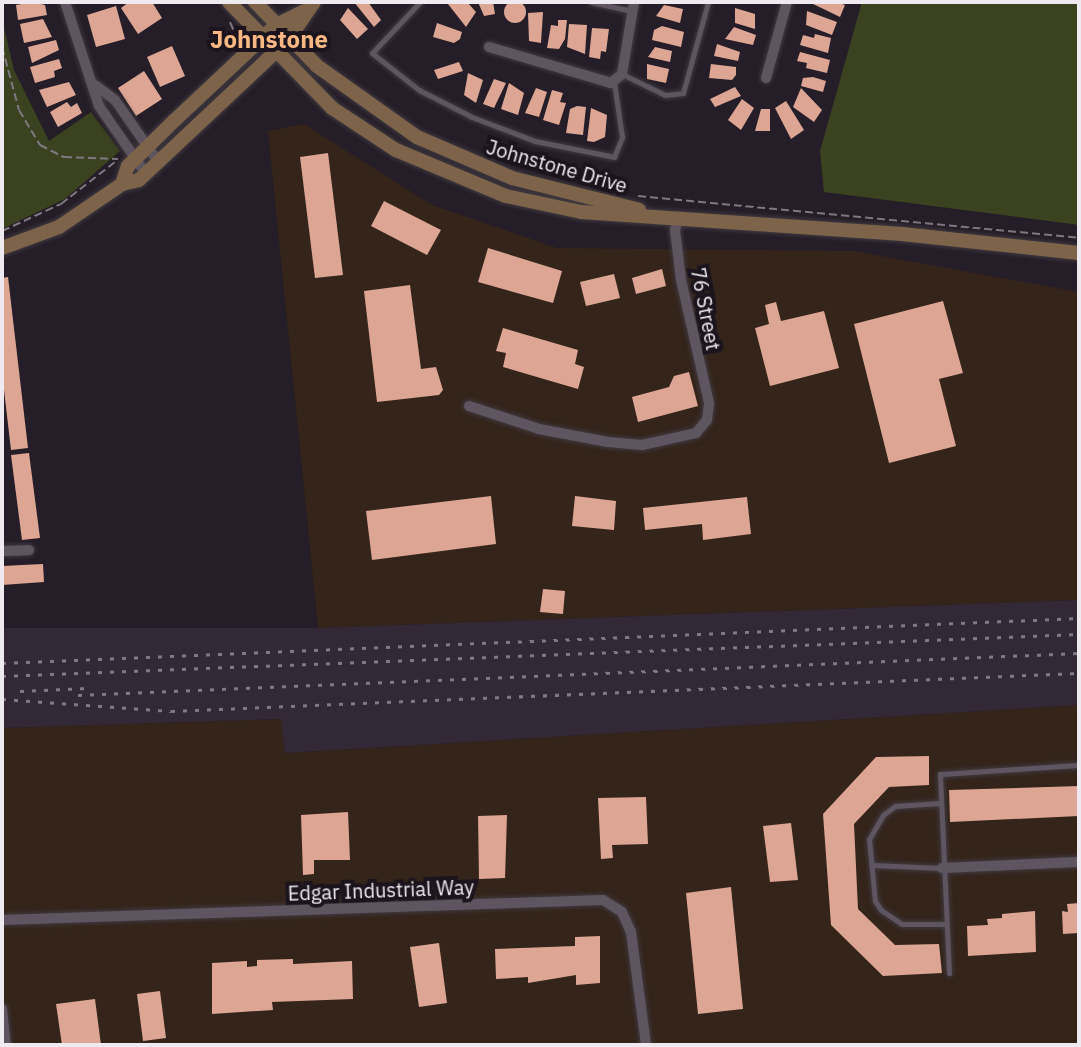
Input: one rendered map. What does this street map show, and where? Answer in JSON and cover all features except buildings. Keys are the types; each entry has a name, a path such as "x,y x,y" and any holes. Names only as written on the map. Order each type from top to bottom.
{"main road":[{"name":"Johnstone Drive","path":"255,2 288,40 384,117 465,160 561,192 663,215"},
{"path":"122,184 125,159 147,148 276,25 310,7"},
{"path":"2,248 59,227 122,184 146,174 288,40 310,7"},
{"name":"Johnstone Drive","path":"227,8 332,108 367,132 468,183 581,212 663,215 1079,253"}],"street":[{"path":"65,2 76,44 108,123 125,159 146,174"},
{"path":"766,78 787,2"},
{"path":"489,47 616,79 633,7"},
{"path":"95,85 115,100 159,163"},
{"name":"76 Street","path":"469,406 550,431 642,445 696,433 709,409 676,249 679,217"},
{"path":"2,536 3,551 29,550"},
{"path":"942,868 1079,862"},
{"name":"Edgar Industrial Way","path":"2,920 603,900 622,912 631,932 646,1045"},
{"path":"2,1009 6,1045"}],"lane":[{"path":"420,2 372,53 419,90 472,117 535,141 614,157 622,137 616,79 665,95 683,93 708,2"},
{"path":"591,2 633,7"},
{"path":"949,973 940,774 1079,765"},
{"path":"940,803 895,806 883,815 869,839 875,901 881,910 902,924 946,924"},
{"path":"872,865 942,868"}],"path":[{"path":"227,8 236,29 237,43 242,44"},
{"path":"2,47 19,110 40,145 64,157 125,159"},
{"path":"488,154 531,170"},
{"path":"2,231 61,204 125,159"},
{"path":"637,196 1079,238"}],"shaded area":[{"path":"304,124 432,205 557,248 854,251 1079,292 1079,600 318,628 268,131"},
{"path":"1079,600 1079,705 285,753 281,719 2,728 2,628 318,628"},
{"path":"1079,705 1079,1045 2,1045 2,728 282,719 286,753"}],"green space":[{"path":"862,2 1079,2 1079,225 824,192 820,151"},
{"path":"2,19 14,70 49,141 91,112 120,151 65,199 2,229"}],"railway":[{"path":"2,663 1079,618"},
{"path":"2,676 1079,634"},
{"path":"78,695 1079,653"},
{"path":"2,699 171,711 1079,673"},
{"path":"20,691 88,688"}],"district":[{"name":"Johnstone","path":"269,40"}]}
